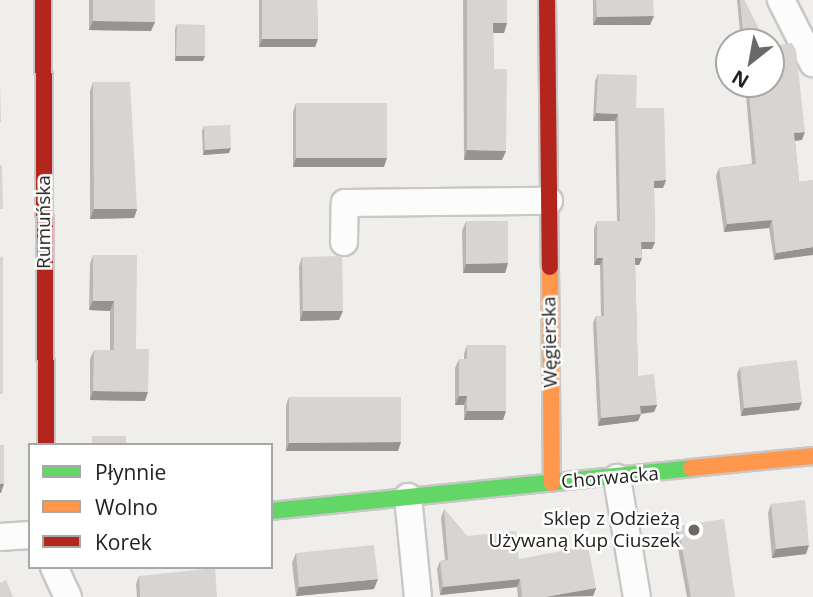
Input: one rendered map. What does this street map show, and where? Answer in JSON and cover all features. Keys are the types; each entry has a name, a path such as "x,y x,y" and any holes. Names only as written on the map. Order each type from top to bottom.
{"street":[{"name":"Rumuńska","path":"43,0 46,443"},
{"name":"Węgierska","path":"547,0 552,483"},
{"path":"781,0 813,63"},
{"path":"344,242 345,203 549,201"},
{"name":"Chorwacka","path":"273,511 617,478 813,456"},
{"path":"617,478 637,597"},
{"path":"408,497 418,597"},
{"path":"0,537 28,535"},
{"path":"55,569 68,597"}],"building":[{"path":"93,0 155,0 155,22 93,21"},
{"path":"262,0 317,0 318,39 262,39"},
{"path":"467,0 507,0 507,23 493,23 494,69 507,69 506,151 467,150"},
{"path":"596,0 653,0 654,16 597,17"},
{"path":"740,0 744,0 758,28 743,28"},
{"path":"177,24 205,25 205,56 176,56"},
{"path":"792,43 796,50 805,132 794,133 799,182 813,180 813,247 776,253 772,220 727,224 719,168 756,164 749,98 785,98 785,44"},
{"path":"598,74 637,75 636,108 664,108 666,180 654,181 655,242 641,242 642,258 635,258 638,376 654,374 657,405 640,406 641,414 601,418 596,316 604,316 603,258 597,258 597,221 620,221 618,114 596,113"},
{"path":"93,82 130,82 137,209 94,209"},
{"path":"296,103 387,103 387,158 296,158"},
{"path":"230,125 231,148 205,150 204,126"},
{"path":"2,165 3,209 0,209"},
{"path":"466,221 508,221 508,263 466,264"},
{"path":"93,255 137,255 136,349 149,349 148,392 93,391 94,350 114,350 114,301 93,301"},
{"path":"3,256 3,394 0,394 0,257"},
{"path":"342,256 343,311 303,311 302,257"},
{"path":"467,345 506,345 506,411 467,411 467,396 459,396 459,359 467,359"},
{"path":"797,360 802,402 744,408 740,367"},
{"path":"289,397 401,397 401,442 289,443"},
{"path":"92,436 126,436 126,443 92,443"},
{"path":"0,445 4,445 4,484 0,484"},
{"path":"805,500 809,545 776,549 771,504"},
{"path":"444,509 467,536 516,531 519,559 588,546 596,588 545,597 522,597 520,579 443,587 440,561 448,560"},
{"path":"724,519 735,597 691,597 678,526"},
{"path":"374,545 378,579 299,587 296,553"},
{"path":"215,569 217,597 140,597 139,576"},
{"path":"6,580 13,597 0,597 0,583"}],"traffic: fast":[{"path":"273,511 691,468"}],"traffic: slow":[{"path":"550,267 552,483"},
{"path":"691,468 813,456"}],"traffic: jam":[{"path":"43,0 46,443"},
{"path":"547,0 550,267"}],"place":[{"name":"Sklep z Odzieżą Używaną Kup Ciuszek","path":"694,530"}]}
